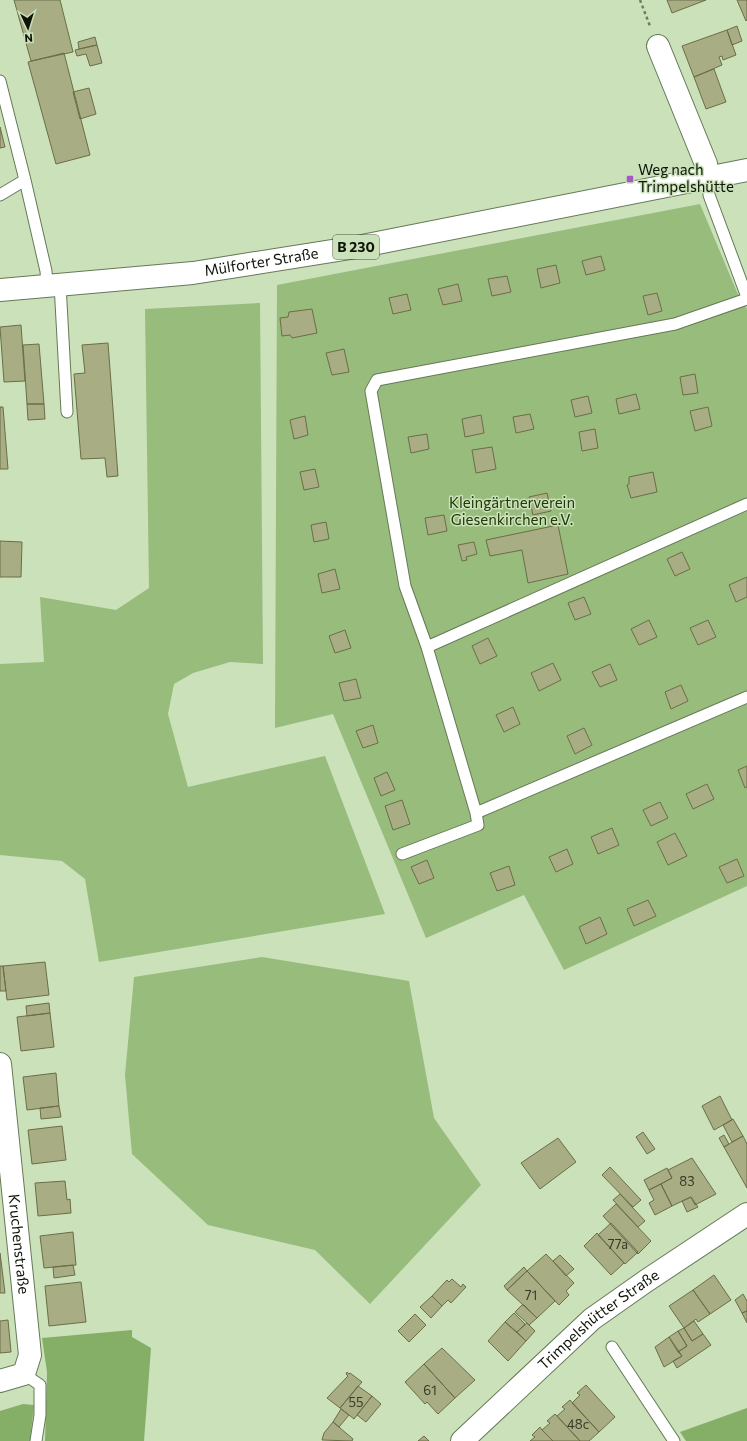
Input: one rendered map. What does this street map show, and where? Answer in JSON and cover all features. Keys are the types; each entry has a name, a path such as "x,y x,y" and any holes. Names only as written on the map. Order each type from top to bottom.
{"street":[{"path":"658,46 706,164 708,178"},
{"name":"B 230","path":"708,178 747,170"},
{"name":"Mülforter Straße","path":"0,290 193,273 357,247 708,178"},
{"name":"Kruchenstraße","path":"0,1064 30,1355 24,1374"},
{"name":"Trimpelshütter Straße","path":"462,1441 592,1319 747,1214"},
{"path":"0,1381 24,1374"}],"lane":[{"path":"0,81 46,271 54,285 67,412"},
{"path":"402,854 478,826 476,813 427,647 405,586 371,391 377,380 675,324 747,298 709,195 708,178"},
{"path":"0,195 25,180"},
{"path":"427,647 747,504"},
{"path":"476,813 747,696"},
{"name":"Trimpelshütter Straße","path":"612,1347 674,1441"},
{"path":"24,1374 40,1385 39,1421 36,1441"}],"path":[{"path":"640,0 658,46"}],"green space":[{"name":"Kleingärtnerverein Giesenkirchen e.V.","path":"700,204 737,292 747,309 747,886 564,970 524,895 426,938 333,714 275,728 277,285"},
{"path":"260,303 263,664 230,662 193,673 174,684 168,714 188,787 325,756 385,914 99,962 85,879 62,861 0,855 0,664 44,662 40,597 116,610 149,588 145,309"},
{"path":"262,957 409,981 434,1118 481,1185 370,1304 315,1250 208,1225 132,1154 125,1075 134,977"},
{"path":"132,1330 132,1337 151,1348 144,1441 45,1441 47,1372 42,1338"},
{"path":"23,1404 34,1405 30,1441 0,1441 0,1411"},
{"path":"747,1408 747,1441 686,1441 680,1432"}],"building":[{"path":"14,0 60,0 73,52 31,61"},
{"path":"667,0 706,0 672,13"},
{"path":"737,0 747,0 746,21"},
{"path":"737,26 742,41 732,45 727,30"},
{"path":"727,30 736,55 723,60 722,56 719,57 722,65 694,77 682,46"},
{"path":"95,37 97,45 79,49 78,42"},
{"path":"97,45 102,63 90,66 86,54 77,56 75,50"},
{"path":"64,53 90,155 56,164 28,62"},
{"path":"714,69 726,102 706,109 694,77"},
{"path":"89,88 96,114 80,119 73,92"},
{"path":"0,127 5,147 0,148"},
{"path":"601,256 605,270 586,275 582,261"},
{"path":"556,265 560,283 541,288 537,269"},
{"path":"507,276 511,292 492,296 488,279"},
{"path":"458,284 462,301 443,305 438,289"},
{"path":"657,293 662,311 648,315 643,296"},
{"path":"407,294 411,310 393,314 389,298"},
{"path":"312,309 317,333 292,338 290,335 282,336 280,318 288,317 289,312"},
{"path":"21,325 25,381 4,382 0,327"},
{"path":"108,343 118,476 107,477 105,458 81,459 74,374 85,373 82,345"},
{"path":"39,344 44,404 27,404 23,345"},
{"path":"344,349 349,372 332,375 326,353"},
{"path":"695,374 698,393 683,395 680,377"},
{"path":"636,394 640,409 619,414 616,399"},
{"path":"588,396 592,413 575,417 571,400"},
{"path":"27,404 44,404 45,419 28,420"},
{"path":"0,407 3,407 8,469 0,469"},
{"path":"708,407 712,426 695,431 690,411"},
{"path":"530,414 534,429 516,433 513,417"},
{"path":"481,415 484,433 465,437 462,419"},
{"path":"305,416 308,435 294,439 290,420"},
{"path":"595,429 598,448 582,451 579,432"},
{"path":"427,434 429,449 411,453 408,437"},
{"path":"492,447 496,469 476,473 472,450"},
{"path":"315,469 319,487 304,490 300,472"},
{"path":"653,472 657,492 631,498 627,485 629,484 629,477"},
{"path":"547,493 551,511 533,515 529,497"},
{"path":"444,515 447,531 428,535 425,518"},
{"path":"326,522 329,539 314,542 311,525"},
{"path":"558,525 568,574 528,583 522,550 490,556 486,540"},
{"path":"0,541 22,542 21,577 0,577"},
{"path":"474,542 477,554 466,557 467,560 462,561 458,545"},
{"path":"682,552 690,569 675,576 667,559"},
{"path":"335,569 340,589 322,593 318,574"},
{"path":"747,577 747,597 736,602 729,585"},
{"path":"584,597 591,614 575,620 568,603"},
{"path":"649,620 657,637 639,645 631,629"},
{"path":"708,620 716,637 698,645 690,628"},
{"path":"345,630 351,648 335,653 329,636"},
{"path":"488,638 497,656 480,664 472,646"},
{"path":"553,663 561,680 539,691 531,673"},
{"path":"610,664 617,680 600,687 592,672"},
{"path":"356,679 361,698 344,701 339,683"},
{"path":"681,685 688,701 671,709 665,692"},
{"path":"513,707 520,724 504,732 496,715"},
{"path":"373,725 378,743 363,748 356,731"},
{"path":"584,728 592,745 575,754 567,736"},
{"path":"747,766 747,787 745,788 738,770"},
{"path":"387,772 395,790 381,796 374,778"},
{"path":"707,784 714,799 693,809 686,794"},
{"path":"402,800 410,824 393,830 385,806"},
{"path":"660,802 668,818 651,826 643,810"},
{"path":"612,828 619,845 598,854 591,837"},
{"path":"675,833 687,856 668,865 657,842"},
{"path":"567,849 573,864 556,872 549,857"},
{"path":"737,859 744,876 727,883 719,867"},
{"path":"427,860 434,878 419,884 411,867"},
{"path":"509,866 515,885 497,891 490,873"},
{"path":"648,900 656,916 634,926 627,909"},
{"path":"600,917 607,934 586,944 579,927"},
{"path":"45,962 49,995 7,1000 3,966"},
{"path":"0,966 3,966 6,991 0,991"},
{"path":"49,1003 50,1013 27,1016 26,1006"},
{"path":"50,1013 54,1047 21,1051 17,1017"},
{"path":"56,1073 59,1106 27,1110 23,1077"},
{"path":"720,1096 732,1120 714,1130 702,1106"},
{"path":"59,1106 61,1117 41,1119 40,1108"},
{"path":"733,1119 743,1136 732,1142 723,1125"},
{"path":"62,1126 66,1160 32,1164 28,1130"},
{"path":"643,1132 655,1149 647,1154 636,1137"},
{"path":"724,1135 729,1144 724,1147 719,1138"},
{"path":"743,1136 747,1144 747,1188 724,1147"},
{"path":"558,1138 576,1162 540,1189 521,1163"},
{"path":"692,1158 716,1194 695,1205 691,1197 672,1206 661,1184 672,1178 668,1170"},
{"path":"610,1167 641,1200 633,1207 602,1175"},
{"path":"667,1168 672,1178 649,1190 644,1180"},
{"path":"65,1181 67,1200 70,1199 71,1213 38,1216 35,1183"},
{"path":"661,1184 672,1206 655,1215 649,1203 654,1200 649,1190"},
{"path":"620,1194 645,1221 638,1227 613,1200"},
{"path":"691,1197 698,1207 687,1212 682,1201"},
{"path":"616,1204 651,1241 638,1254 603,1216"},
{"path":"611,1223 638,1252 625,1264 598,1235"},
{"path":"73,1232 76,1265 44,1268 40,1236"},
{"path":"597,1233 624,1263 611,1275 584,1246"},
{"path":"0,1253 5,1293 0,1293"},
{"path":"546,1254 574,1283 566,1291 569,1295 559,1305 527,1271"},
{"path":"560,1255 574,1269 566,1276 553,1261"},
{"path":"73,1265 75,1275 54,1278 53,1267"},
{"path":"524,1267 527,1271 507,1290 504,1286"},
{"path":"527,1271 555,1301 537,1318 507,1290"},
{"path":"714,1275 731,1300 710,1314 693,1290"},
{"path":"452,1279 461,1287 463,1284 466,1287 451,1303 448,1300 442,1306 432,1296 447,1280 449,1282"},
{"path":"81,1282 86,1322 49,1326 45,1286"},
{"path":"693,1290 710,1314 698,1322 696,1319 684,1328 669,1306"},
{"path":"743,1294 747,1301 747,1311 742,1313 735,1300"},
{"path":"432,1296 442,1306 431,1318 420,1307"},
{"path":"522,1305 524,1305 537,1318 529,1325 515,1312"},
{"path":"747,1311 747,1323 742,1313"},
{"path":"514,1313 525,1324 517,1332 505,1322"},
{"path":"415,1314 426,1325 409,1342 398,1331"},
{"path":"8,1320 11,1352 0,1353 0,1321"},
{"path":"694,1321 703,1334 692,1341 684,1328"},
{"path":"505,1322 526,1341 508,1361 488,1341"},
{"path":"527,1323 535,1331 526,1341 517,1332"},
{"path":"684,1328 692,1341 703,1334 711,1345 677,1368 673,1361 682,1356 678,1352 687,1346 678,1331"},
{"path":"678,1331 687,1346 678,1352 669,1337"},
{"path":"669,1337 682,1356 664,1367 655,1347"},
{"path":"442,1348 475,1380 455,1398 424,1364"},
{"path":"424,1364 455,1398 438,1414 427,1402 425,1404 405,1382"},
{"path":"347,1372 362,1382 340,1408 327,1398 348,1376 346,1374"},
{"path":"586,1385 615,1417 599,1432 572,1403 580,1395 577,1393"},
{"path":"358,1386 372,1396 354,1419 340,1408"},
{"path":"372,1396 381,1404 366,1422 357,1415"},
{"path":"570,1400 599,1432 589,1441 580,1441 557,1416 565,1409 562,1407"},
{"path":"341,1409 349,1415 339,1427 333,1422"},
{"path":"555,1414 580,1441 553,1441 542,1430 550,1423 547,1421"},
{"path":"333,1422 353,1439 352,1441 322,1440 324,1433"},
{"path":"540,1427 553,1441 530,1441 535,1437 532,1435"},
{"path":"424,1436 429,1441 418,1441"}],"place":[{"name":"Weg nach Trimpelshütte","path":"630,179"}]}
